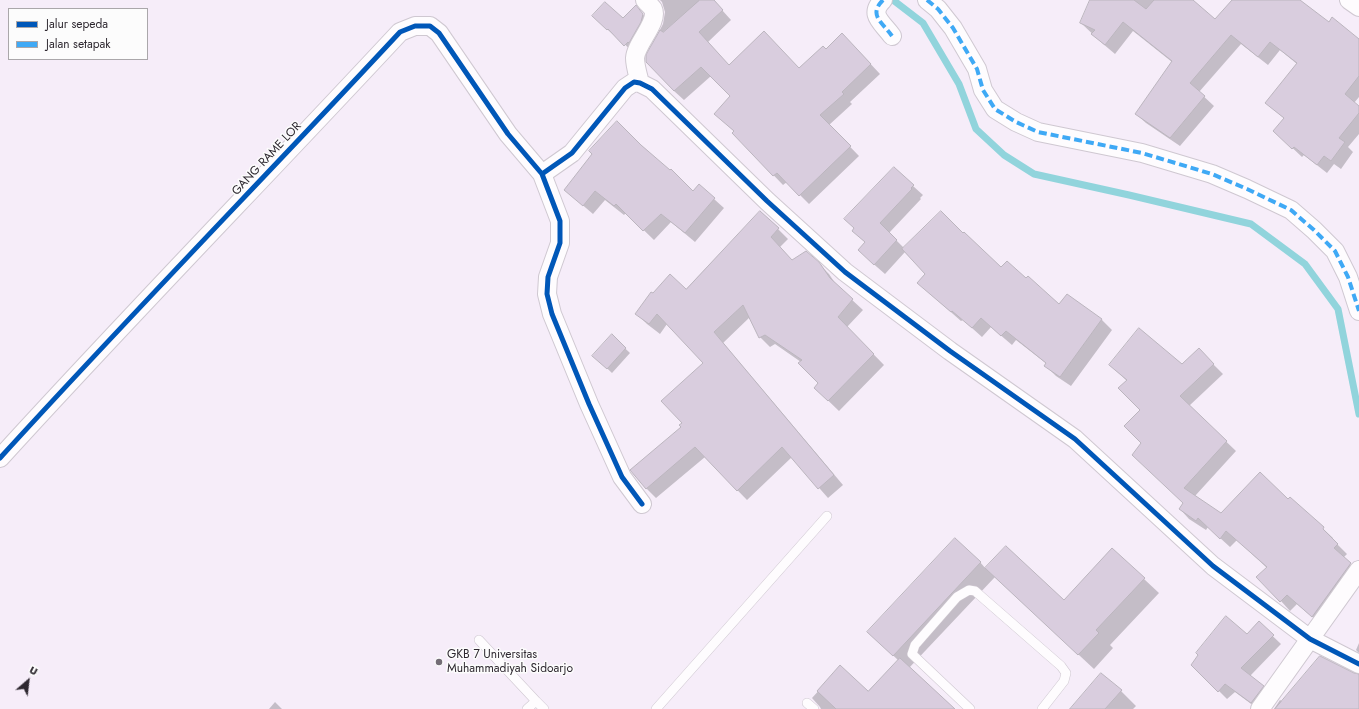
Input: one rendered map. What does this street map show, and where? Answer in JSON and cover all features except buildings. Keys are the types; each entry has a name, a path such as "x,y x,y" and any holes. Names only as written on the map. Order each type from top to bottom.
{"street":[{"path":"640,83 635,58 639,45 651,24 654,14 653,8 645,0"},
{"path":"927,0 938,9 953,28 977,70 983,90 995,109 1016,122 1038,132 1142,153 1212,174 1291,210 1335,251 1348,277 1359,312"},
{"path":"1349,0 1359,7"},
{"path":"882,1 875,11 876,16 892,36"},
{"name":"GANG RAME LOR","path":"0,458 400,32 415,26 430,26 439,33 508,134 542,174 560,221 560,243 548,277 547,294 552,314 589,404 622,477 642,504"},
{"path":"542,174 572,152 625,88 634,82 640,83 652,89 767,201 845,272 950,350 1075,439 1213,566 1310,640 1359,664"},
{"path":"1260,709 1359,570"}],"lane":[{"path":"656,709 827,516"},
{"path":"970,709 912,654 915,645 957,597 969,590 975,591 1062,666 1066,673 1064,681 1042,709"},
{"path":"479,640 544,709"},
{"path":"527,709 536,701"}],"waterway":[{"path":"893,0 923,23 959,84 976,129 1004,155 1034,174 1251,224 1305,264 1338,309 1359,414"}],"marked path":[{"path":"883,0 879,5 877,14 878,18 892,36"},
{"path":"927,0 938,9 953,28 977,69 983,90 995,109 1016,122 1038,132 1142,153 1212,174 1291,210 1335,251 1348,277 1359,311"}],"cycle path":[{"path":"0,458 400,32 415,26 430,26 439,33 508,134 542,174 560,221 560,243 548,277 547,294 552,314 589,404 622,477 642,504"},
{"path":"542,174 572,153 625,88 634,82 640,83 652,89 767,201 845,272 950,351 1075,439 1213,566 1310,639 1359,664"}],"place":[{"name":"GKB 7 Universitas Muhammadiyah Sidoarjo","path":"439,662"}]}
